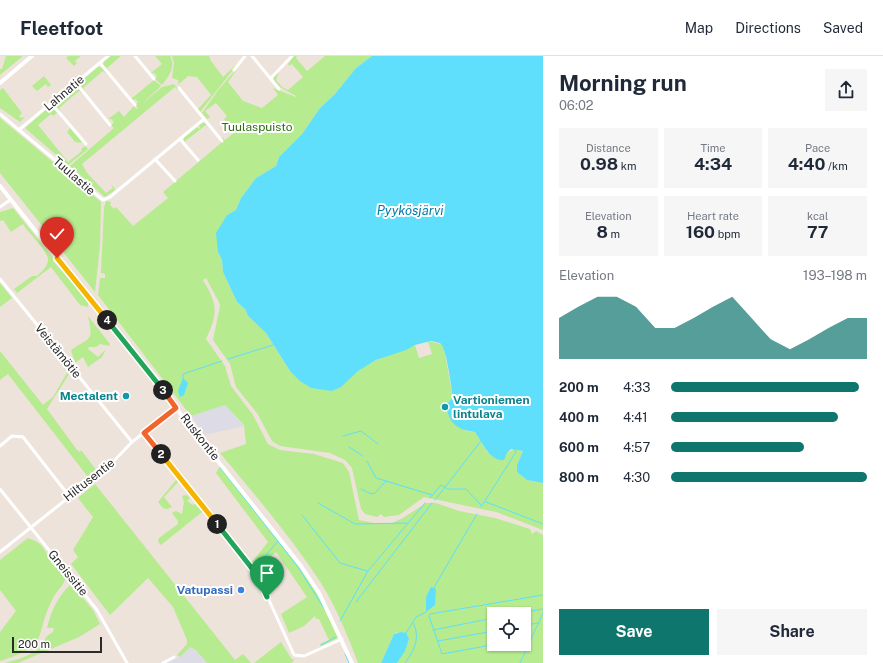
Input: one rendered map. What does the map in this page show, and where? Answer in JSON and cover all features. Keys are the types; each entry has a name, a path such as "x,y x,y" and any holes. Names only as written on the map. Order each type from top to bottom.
{"main road":[{"path":"0,83 32,56"},
{"name":"Ruskontie","path":"0,186 301,566 319,593 352,663"}],"street":[{"name":"Lahnatie","path":"20,129 108,56"},
{"path":"135,56 154,79"},
{"path":"234,70 245,56"},
{"path":"252,56 279,89"},
{"path":"271,78 292,56"},
{"path":"100,63 135,105"},
{"path":"76,83 110,125"},
{"path":"179,88 222,141"},
{"path":"51,103 86,144"},
{"name":"Tuulastie","path":"0,114 20,129 102,200 110,197 204,119"},
{"path":"180,139 198,160"},
{"path":"155,159 175,181"},
{"path":"0,207 10,200"},
{"name":"Veistämötie","path":"0,278 132,442"},
{"name":"Hiltusentie","path":"0,552 112,463 132,442 176,408"},
{"path":"144,433 258,576 294,655 304,656 342,640"},
{"path":"0,446 12,436 23,437 69,496"},
{"name":"Gneissitie","path":"0,489 97,610 127,663"},
{"path":"163,663 174,657"}],"shaded area":[{"path":"225,405 244,426 205,435 191,416"},
{"path":"190,647 196,650 207,663 166,663 180,657"}],"green space":[{"path":"6,56 23,56 0,75 0,69 2,69"},
{"path":"68,56 80,57 75,61 77,63 74,66 66,58"},
{"path":"111,56 121,56 107,68 109,72 103,65 104,61"},
{"path":"155,56 170,56 172,60 171,71 162,85 155,79 157,76 154,73 151,73 162,64"},
{"path":"172,56 209,56 223,77 239,62 200,112 198,109 211,95 197,77 188,76 179,84 179,86 178,80 172,78 174,63"},
{"name":"Tuulaspuisto","path":"294,56 297,56 296,58 307,71 325,56 372,56 356,68 335,94 320,108 302,134 279,157 276,166 256,178 241,198 236,210 227,215 218,245 218,252 222,260 223,272 237,302 245,309 248,316 266,333 290,371 311,388 334,390 358,370 372,362 415,345 419,358 432,354 428,341 441,344 444,349 453,397 447,404 466,431 475,432 487,452 507,453 514,449 523,451 517,465 517,472 527,480 543,483 543,530 496,512 424,497 399,515 384,517 381,514 377,517 365,514 361,509 352,468 345,460 330,453 280,446 272,441 257,413 236,387 230,364 213,340 220,306 206,278 203,280 214,303 215,309 213,322 206,339 225,366 231,386 253,415 268,444 280,450 314,454 343,463 349,472 359,520 379,524 392,523 403,518 426,503 436,503 459,511 495,518 530,529 532,534 536,531 543,535 543,663 397,663 409,640 397,632 394,634 381,663 358,663 332,602 321,583 285,533 220,453 246,444 244,425 225,405 191,416 98,295 100,278 105,278 105,274 101,273 104,208 106,201 111,202 110,205 114,209 116,207 133,226 168,198 163,192 221,143 220,142 223,140 222,137 225,140 235,132 224,119 227,116 216,103 205,111 210,117 207,119 202,113 219,89 239,66 228,82 243,101 262,108 278,95 273,88 296,97 280,87 274,80 274,77 279,72 276,80 282,87 288,90 303,77 292,64 289,66 288,64"},
{"path":"98,67 101,67 107,74 103,71 83,88 85,92 79,85 80,82"},
{"path":"44,76 51,85 48,87 46,84 37,91 32,86"},
{"path":"154,80 161,86 141,105 162,87 174,84 180,92 175,87 82,164 87,173 106,193 113,188 111,185 114,187 115,190 105,197 70,166 114,128 111,125 114,122 111,119 108,119 119,111 124,117 134,106 136,109 138,108 136,105 138,102 135,99 131,99"},
{"path":"74,87 77,87 82,94 79,91 59,108 61,112 55,106 55,102"},
{"path":"3,88 22,113 19,116 21,118 25,117 20,122 0,108 0,90"},
{"path":"49,107 53,108 57,113 53,116 51,114 38,125 68,162 82,151 81,149 85,146 88,149 68,165 25,128"},
{"path":"0,118 101,202 100,246 95,292 0,173"},
{"path":"205,123 209,129 206,125 184,142 184,137 197,127 200,129 199,125"},
{"path":"70,128 81,143 75,142 67,132"},
{"path":"13,208 53,258 53,261 88,301 88,307 80,305 51,267 17,293 14,289 32,276 37,276 46,266 48,258 44,250 23,224 11,232 3,220 0,221 0,212"},
{"path":"0,283 12,298 0,307"},
{"path":"88,316 110,344 109,346 100,344 96,347 89,347 88,349 98,357 106,349 102,357 88,367 83,357 75,363 71,350 89,338 91,330"},
{"path":"0,351 43,405 53,397 67,373 69,374 47,409 77,450 80,452 81,450 97,471 88,477 8,374 0,380"},
{"path":"220,466 299,567 319,596 338,637 336,639 321,646 320,644 329,640 319,619 316,619 315,616 304,626 289,633 281,614 307,597 276,552 259,567 259,571 252,562 268,542 216,473"},
{"path":"176,480 178,482 164,497 172,507 167,509 163,508 158,502"},
{"path":"95,484 235,660 243,654 251,663 207,663 196,650 190,647 180,657 177,655 187,644 187,640 173,607 148,578 110,615 71,564 78,557 73,550 93,517 78,498"},
{"path":"187,495 190,498 187,501 193,505 195,504 202,512 161,545 158,542 159,538 178,524 178,521 172,513 176,511 182,514 184,502 182,496"},
{"path":"28,538 34,540 44,548 53,564 66,574 66,578 53,598 41,631 34,644 27,650 0,661 0,632 16,611 0,590 0,560"},
{"path":"71,584 93,610 100,624 79,637 18,663 5,663 34,652 41,646 46,637 53,632 54,628 47,628 51,616 59,599"},
{"path":"281,642 291,658 294,660 292,663 254,663"}],"water":[{"name":"Pyykösjärvi","path":"372,56 543,56 543,483 527,480 517,472 517,465 523,451 511,449 507,453 504,460 499,460 491,455 475,432 463,429 451,421 447,404 453,397 447,360 440,343 431,341 415,345 406,350 376,360 358,371 341,387 332,391 311,388 300,381 290,371 266,333 248,316 245,309 237,302 223,272 222,260 218,252 216,233 227,215 236,210 241,198 256,178 276,166 279,157 302,134 320,108 335,94 356,68"},
{"path":"183,378 188,383 184,395 180,397 178,391"},
{"path":"431,587 436,589 435,605 426,612 426,597"},
{"path":"401,632 406,633 409,639 405,651 397,663 381,663 394,634"}],"waterway":[{"path":"228,359 273,345"},
{"path":"183,378 183,374 222,361"},
{"path":"343,436 361,431 378,444"},
{"path":"435,500 481,441"},
{"path":"349,447 363,456"},
{"path":"481,507 516,452 514,449"},
{"path":"367,461 376,478 432,495"},
{"path":"220,467 298,567 325,610"},
{"path":"361,489 374,494 386,481"},
{"path":"430,498 441,485 448,489 466,489 481,505"},
{"path":"486,502 543,524"},
{"path":"318,503 355,524 407,523"},
{"path":"340,621 368,571 425,503"},
{"path":"356,602 432,503"},
{"path":"433,589 477,514"},
{"path":"302,515 340,563 367,571"},
{"path":"255,568 278,541"},
{"path":"487,646 442,654 429,616 430,614 543,595"},
{"path":"531,611 543,609"},
{"path":"406,633 416,617 426,612"},
{"path":"520,663 543,613"},
{"path":"433,630 487,619"},
{"path":"405,663 414,649 416,633 413,623"},
{"path":"531,624 539,623"},
{"path":"438,641 487,632"},
{"path":"321,645 336,637"},
{"path":"345,654 349,663"}],"place":[{"name":"Mectalent","path":"126,396"},
{"name":"Vartioniemen lintulava","path":"445,407"},
{"name":"Vatupassi","path":"241,590"}],"route":[{"path":"57,258 176,408 144,433 258,576 267,597"}]}
